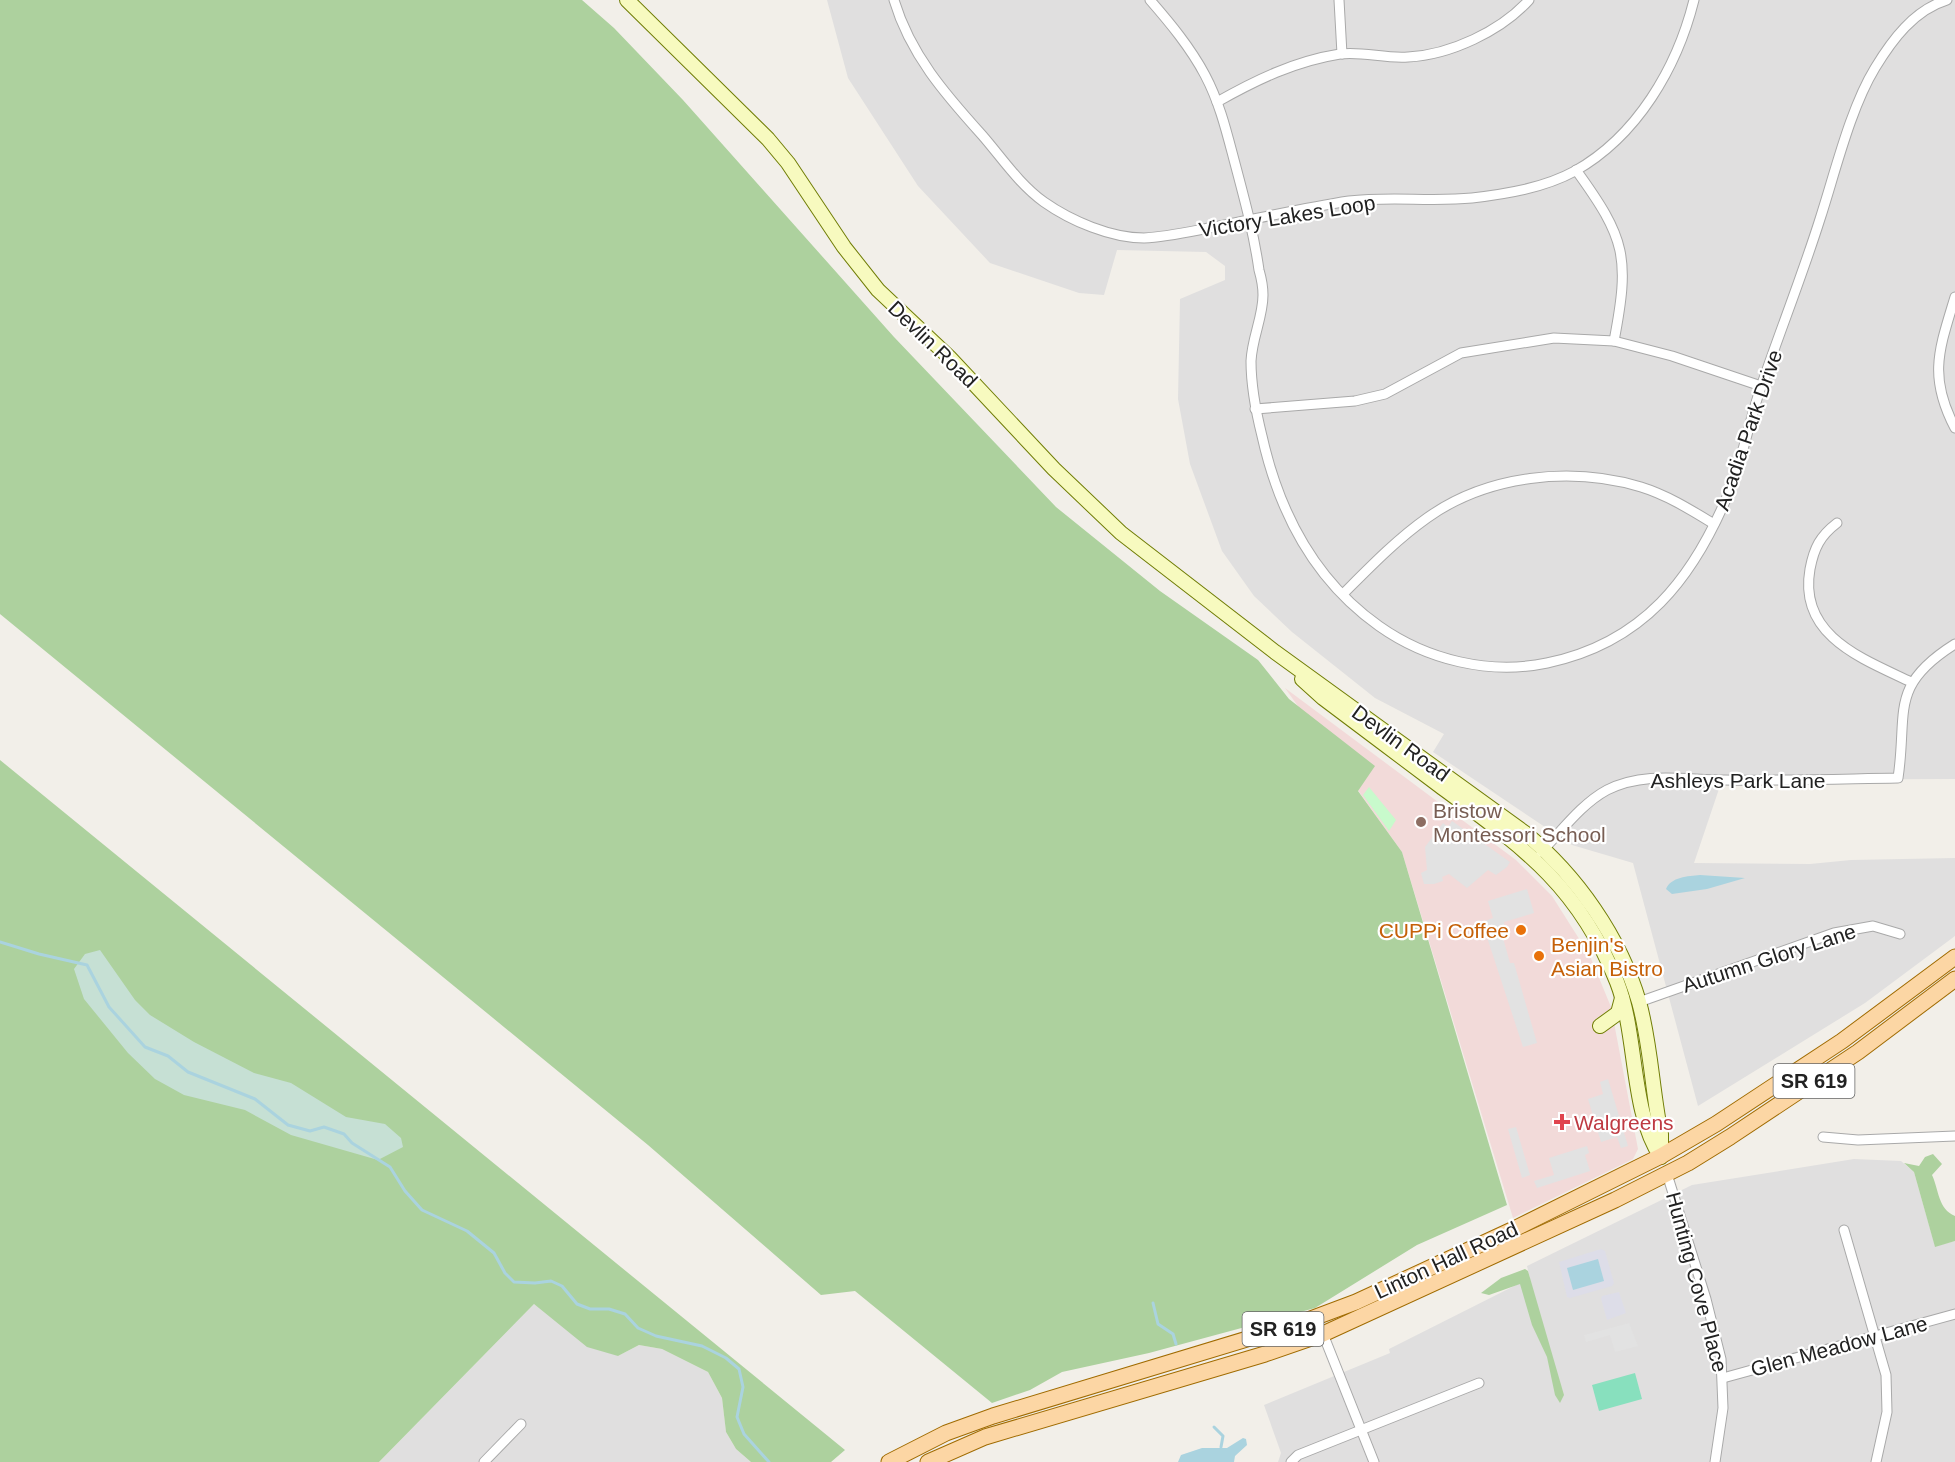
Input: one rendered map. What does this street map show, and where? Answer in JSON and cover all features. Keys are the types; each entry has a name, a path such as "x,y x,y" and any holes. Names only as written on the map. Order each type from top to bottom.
{"main road":[{"name":"Devlin Road","path":"627,0 768,139 793,170 844,247 878,290 985,393 1054,470 1138,547 1275,652 1323,698 1540,854 1575,883 1601,921 1623,963 1639,1002 1661,1134 1661,1156"},
{"name":"Devlin Road","path":"1540,854 1601,948 1622,998 1633,1040 1647,1130 1650,1141 1661,1156 1667,1174"},
{"name":"Linton Hall Road","path":"889,1462 946,1433 993,1416 1300,1323 1356,1302 1514,1229 1661,1156 1716,1124 1842,1041 1955,957"},
{"name":"Linton Hall Road","path":"928,1462 985,1437 1254,1358 1377,1312 1667,1174 1730,1137 1858,1052 1955,979"},
{"path":"1622,998 1618,1013 1600,1026 1620,1029 1633,1040"}],"street":[{"name":"Victory Lakes Loop","path":"894,0 905,31 922,64 1014,175 1044,202 1078,222 1142,238 1351,201 1470,198 1502,194 1554,180 1576,170 1614,142 1638,117 1661,83 1677,50 1694,0"},
{"name":"Acadia Park Drive","path":"1150,0 1176,30 1205,74 1217,102 1251,220 1263,295 1251,362 1255,409 1268,463 1283,509 1310,558 1362,614 1396,638 1440,657 1488,668 1533,666 1577,657 1618,637 1659,607 1690,568 1730,489 1761,386 1796,292 1858,105 1873,71 1897,35 1920,14 1947,0"},
{"path":"1339,0 1342,54"},
{"path":"1217,102 1255,80 1301,63 1342,54 1408,57 1439,52 1497,27 1529,0"},
{"path":"1576,170 1614,228 1622,252 1624,276 1614,341"},
{"path":"1955,297 1945,333 1937,380 1942,403 1955,428"},
{"path":"1255,409 1355,401 1385,394 1461,353 1554,338 1614,341 1672,356 1761,386"},
{"path":"1343,594 1379,558 1428,517 1471,494 1512,482 1552,476 1600,478 1632,485 1681,504 1714,524"},
{"path":"1837,523 1823,534 1813,552 1809,576 1811,607 1823,630 1866,660 1911,682 1936,656 1955,644"},
{"name":"Ashleys Park Lane","path":"1540,854 1594,799 1608,789 1642,780 1669,777 1722,780 1898,778 1904,707 1911,682"},
{"name":"Autumn Glory Lane","path":"1639,1002 1848,929 1873,926 1900,934"},
{"path":"1823,1137 1858,1140 1955,1136"},
{"name":"Hunting Cove Place","path":"1667,1174 1706,1299 1723,1378 1723,1408 1715,1462"},
{"path":"1844,1230 1884,1360 1888,1393 1876,1462"},
{"name":"Glen Meadow Lane","path":"1723,1378 1955,1314"},
{"path":"1323,1334 1374,1462"},
{"path":"1291,1462 1298,1455 1479,1383"},
{"path":"484,1462 521,1424"}],"shaded area":[{"path":"827,0 1955,0 1955,779 1722,780 1694,863 1810,864 1851,860 1955,858 1955,936 1865,1003 1698,1106 1633,863 1572,845 1433,752 1444,734 1375,698 1292,632 1254,596 1222,551 1190,464 1178,399 1180,299 1225,280 1225,266 1206,252 1117,250 1104,295 1079,293 990,263 918,186 848,78"},
{"path":"1285,688 1516,860 1552,896 1590,956 1611,1007 1638,1149 1633,1159 1513,1218 1402,852"},
{"path":"1452,821 1510,862 1507,867 1496,875 1488,870 1467,888 1449,874 1442,877 1443,881 1424,884 1421,873 1427,870 1425,847 1443,823 1448,827"},
{"path":"1527,889 1534,913 1504,922 1505,929 1501,931 1510,963 1514,963 1537,1043 1523,1047 1482,922 1493,918 1488,901"},
{"path":"1608,1079 1628,1146 1621,1148 1617,1137 1601,1142 1588,1099 1603,1094 1600,1082"},
{"path":"1516,1127 1530,1175 1522,1178 1508,1129"},
{"path":"1587,1146 1589,1153 1585,1155 1590,1171 1537,1188 1534,1181 1554,1175 1549,1158"},
{"path":"1854,1159 1901,1161 1914,1172 1935,1246 1955,1241 1955,1462 1278,1462 1281,1453 1264,1405 1390,1353 1389,1349 1530,1278 1527,1266 1692,1185"},
{"path":"1601,1249 1605,1251 1614,1283 1612,1286 1567,1297 1559,1262"},
{"path":"1619,1292 1626,1313 1607,1320 1602,1296"},
{"path":"534,1304 618,1356 639,1345 662,1349 708,1372 722,1398 726,1432 736,1449 751,1462 379,1462"},
{"path":"1629,1323 1638,1346 1615,1352 1610,1335 1586,1342 1584,1335"}],"green space":[{"path":"0,0 582,0 614,28 683,100 894,337 1056,507 1160,591 1258,660 1289,699 1375,766 1358,791 1402,852 1507,1205 1417,1245 1315,1308 1149,1353 1062,1372 1030,1390 992,1403 855,1291 821,1295 648,1145 0,614"},
{"path":"0,760 845,1450 831,1462 751,1462 736,1449 726,1432 722,1398 708,1372 662,1349 639,1345 618,1356 587,1347 534,1304 379,1462 0,1462"},
{"path":"1369,787 1396,820 1389,831 1363,795"},
{"path":"100,950 135,1000 150,1015 194,1042 254,1073 291,1083 346,1117 385,1124 401,1138 403,1147 378,1160 291,1135 245,1110 184,1095 155,1079 128,1053 84,999 74,969 85,954"},
{"path":"1933,1154 1942,1164 1932,1175 1940,1199 1945,1209 1955,1216 1955,1241 1935,1247 1914,1172 1904,1163 1919,1166 1925,1157"},
{"path":"1525,1269 1528,1271 1564,1395 1560,1403 1555,1395 1547,1357 1532,1325 1520,1284 1489,1295 1481,1293 1501,1278"},
{"path":"1635,1373 1642,1399 1599,1411 1592,1385"}],"water":[{"path":"1700,875 1745,878 1707,889 1672,894 1666,889 1676,880"},
{"path":"1598,1259 1604,1281 1573,1290 1567,1268"},
{"path":"1243,1438 1246,1439 1247,1445 1235,1456 1234,1462 1178,1462 1181,1455 1202,1448 1227,1448"}],"waterway":[{"path":"0,942 87,965 109,1007 145,1047 168,1056 188,1072 255,1099 288,1125 310,1131 324,1127 344,1134 352,1143 390,1167 405,1191 422,1210 467,1231 494,1253 505,1273 514,1282 551,1281 562,1286 577,1304 590,1309 609,1309 625,1314 638,1328 656,1336 702,1346 726,1358 739,1369 743,1387 737,1417 744,1434 769,1462"},
{"path":"1153,1303 1158,1324 1173,1334 1176,1344"},
{"path":"1214,1427 1223,1436 1221,1447"}],"place":[{"name":"Bristow Montessori School","path":"1421,822"},
{"name":"CUPPi Coffee","path":"1521,930"},
{"name":"Benjin's Asian Bistro","path":"1539,956"},
{"name":"Walgreens","path":"1562,1122"}]}
